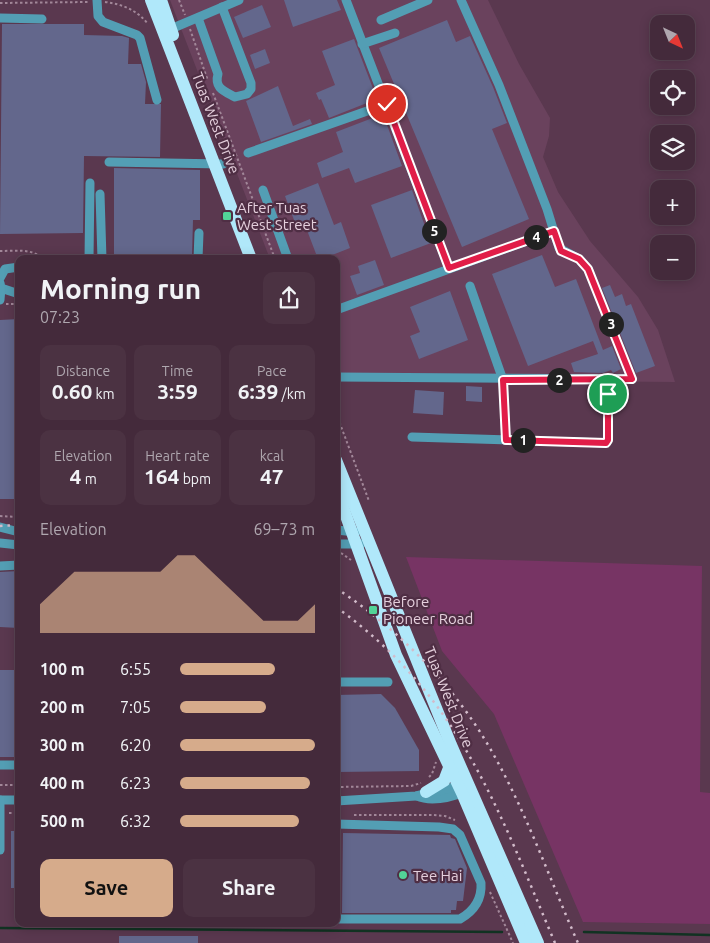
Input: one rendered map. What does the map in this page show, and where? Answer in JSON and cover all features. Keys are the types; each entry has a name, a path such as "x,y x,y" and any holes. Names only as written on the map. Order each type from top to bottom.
{"main road":[{"name":"Tuas West Drive","path":"151,0 167,31 219,165 257,255"},
{"name":"Tuas West Drive","path":"161,0 167,31"},
{"name":"Tuas West Drive","path":"219,165 250,255"},
{"name":"Tuas West Drive","path":"340,470 526,943"},
{"name":"Tuas West Drive","path":"340,500 396,655 449,768 465,788 538,943"},
{"path":"421,794 444,781 449,768"}],"street":[{"path":"97,0 98,16 103,22 137,35 140,38 157,100"},
{"path":"167,31 239,0"},
{"path":"346,0 449,268"},
{"path":"381,20 428,0"},
{"path":"340,377 432,377 503,380 632,379 588,269 579,259 561,251 499,85 461,0"},
{"path":"198,18 218,74 216,82 218,87 235,97 247,94 251,90 251,83 222,7"},
{"path":"0,18 42,18"},
{"path":"362,44 395,33"},
{"path":"248,153 387,104"},
{"path":"109,162 219,165"},
{"path":"89,255 90,183"},
{"path":"263,190 287,255"},
{"path":"100,194 102,255"},
{"path":"340,309 554,231"},
{"path":"198,233 198,255"},
{"path":"0,302 0,283 5,269 15,268"},
{"path":"0,283 15,292"},
{"path":"470,286 503,380 506,440"},
{"path":"412,437 606,443 608,440 608,394"},
{"path":"0,527 15,531"},
{"path":"340,530 351,531 367,538"},
{"path":"340,544 356,544 367,538"},
{"path":"0,544 15,545"},
{"path":"0,566 15,565"},
{"path":"340,682 388,682"},
{"path":"0,765 15,765"},
{"path":"340,801 421,794 465,788"},
{"path":"0,850 0,800 15,800"},
{"path":"340,824 439,826 454,829 460,835 481,883 482,891 473,910 460,919 340,919"}],"path":[{"path":"179,0 274,255"},
{"path":"0,251 30,252 39,255"},
{"path":"0,302 15,304"},
{"path":"340,423 369,501"},
{"path":"0,516 15,517"},
{"path":"340,787 411,786 424,781 432,774 436,759"},
{"path":"0,785 15,785"},
{"path":"346,815 442,815 457,821"}],"shaded area":[{"path":"170,0 488,0 519,64 550,118 549,136 543,157 558,192 590,241 638,297 658,330 675,382 340,379 340,255 268,255"},
{"path":"406,557 702,566 700,792 710,793 710,924 583,922 494,714 442,651"}],"building":[{"path":"284,0 337,0 341,10 293,27"},
{"path":"262,5 271,27 243,38 234,17"},
{"path":"447,20 456,42 470,36 493,87 507,123 492,129 529,219 462,247 379,48"},
{"path":"2,24 84,24 84,35 122,36 129,38 128,64 141,64 146,82 145,104 161,104 160,157 84,156 83,233 0,234"},
{"path":"354,39 377,99 329,118 321,99 319,100 316,93 335,85 322,51"},
{"path":"265,49 270,63 255,69 250,55"},
{"path":"278,86 293,126 310,119 312,124 261,142 246,101"},
{"path":"383,114 402,166 355,183 349,168 322,178 317,163 343,152 336,132"},
{"path":"114,168 200,170 200,220 193,220 192,255 114,255"},
{"path":"318,183 334,225 341,222 350,248 332,255 316,255 305,225 297,228 285,196"},
{"path":"412,190 431,243 391,258 371,205"},
{"path":"542,255 555,287 576,279 603,350 612,346 621,369 613,373 611,370 603,373 574,372 571,363 598,354 593,341 528,366 492,274"},
{"path":"375,260 384,285 357,295 350,276 360,273 358,266"},
{"path":"610,285 615,297 622,294 626,306 631,304 655,366 636,373 602,288"},
{"path":"450,291 468,340 419,359 410,336 420,332 410,307"},
{"path":"15,319 15,499 0,499 0,320"},
{"path":"466,386 482,387 482,402 466,401"},
{"path":"415,390 444,392 443,415 413,413"},
{"path":"15,571 15,628 0,627 0,572"},
{"path":"0,670 15,670 15,757 0,757"},
{"path":"381,694 395,708 419,750 419,771 340,772 340,695"},
{"path":"11,831 15,831 15,888 11,888"},
{"name":"Tee Hai","path":"343,833 450,835 451,838 455,839 467,868 463,901 457,901 456,910 451,910 451,913 342,913"},
{"path":"119,936 198,936 198,943 119,943"}],"waterway":[{"path":"0,928 502,932"},
{"path":"584,932 710,935"}],"railway":[{"path":"0,526 15,525"},
{"path":"340,591 384,623 427,664 481,733 519,804 578,943"},
{"path":"340,610 379,641 415,678 445,717 471,758 493,801 555,943"}],"place":[{"name":"After Tuas West Street","path":"227,216"},
{"name":"Before Pioneer Road","path":"373,610"},
{"name":"Tee Hai","path":"403,875"}],"route":[{"path":"387,104 449,268 554,231 561,251 579,259 588,269 632,379 503,380 506,440 606,443 608,442 608,394"}]}
